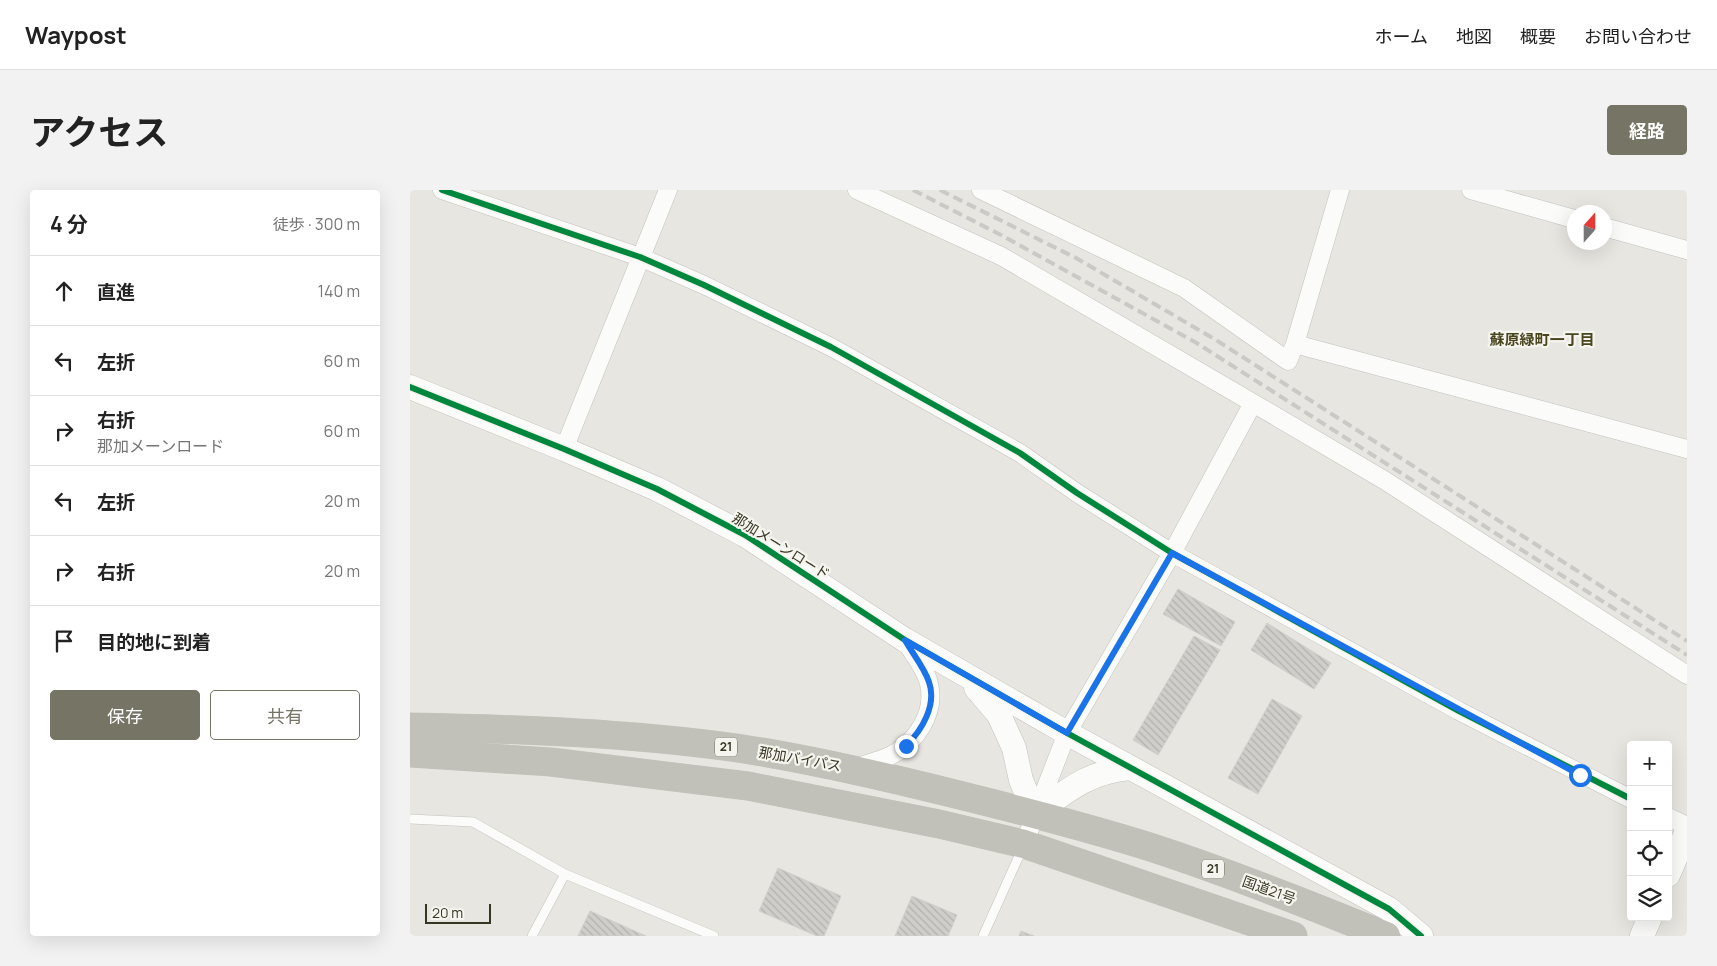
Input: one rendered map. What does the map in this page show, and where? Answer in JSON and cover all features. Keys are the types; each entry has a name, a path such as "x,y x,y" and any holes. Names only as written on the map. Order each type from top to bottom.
{"highway":[{"name":"那加バイパス","path":"410,727 543,730 638,737 738,748 853,768 1035,814"},
{"path":"410,753 551,762 748,786 1024,844 1293,936"},
{"name":"国道21号","path":"1035,814 1196,864 1280,893 1386,936"}],"street":[{"path":"442,190 640,257 806,335 899,384 1020,453 1076,493 1172,553 1459,711 1627,797"},
{"path":"564,449 668,190"},
{"path":"857,190 1001,256 1253,403 1384,480 1687,676"},
{"path":"981,190 1184,288 1288,360 1295,344 1340,190"},
{"path":"1471,190 1567,217"},
{"path":"1612,229 1687,250"},
{"path":"1295,344 1687,450"},
{"name":"那加メーンロード","path":"410,388 564,449 657,489 745,535 905,640 1067,733 1389,909 1421,936"},
{"path":"1024,844 1067,733 1172,553 1253,403"},
{"path":"853,768 890,756 906,746 918,733 928,713 931,696 929,682 905,640"},
{"path":"950,666 975,687 999,715 1014,748 1021,780 1035,814"},
{"path":"1035,814 1091,776 1108,770 1130,768"},
{"path":"1672,819 1687,826"},
{"path":"1672,866 1687,831"},
{"path":"1642,936 1648,921"}],"lane":[{"path":"410,818 473,822 565,874 714,936"},
{"path":"983,936 1024,844"},
{"path":"532,936 565,874"}],"building":[{"path":"1178,589 1235,622 1221,646 1163,614"},
{"path":"1267,623 1331,663 1314,689 1251,650"},
{"path":"1194,636 1220,650 1158,755 1133,740"},
{"path":"1272,699 1302,716 1258,794 1228,778"},
{"path":"778,868 841,896 824,936 817,936 759,911"},
{"path":"912,896 957,915 948,936 895,936"},
{"path":"590,911 646,936 578,936"},
{"path":"1021,931 1034,936 1019,936"}],"railway":[{"path":"913,190 1001,235 1195,342 1687,655"},
{"path":"940,190 1076,258 1216,340 1687,641"}],"cycle path":[{"path":"442,190 640,257 704,285 831,347 1020,453 1077,493 1172,553 1459,711 1627,797"},
{"path":"410,387 657,489 745,535 905,640 1067,733 1389,909 1421,936"}],"district":[{"name":"蘇原緑町一丁目","path":"1542,340"}],"route":[{"path":"906,746 918,733 928,713 931,696 929,682 905,640 1067,733 1172,553 1459,711 1580,775"}]}
